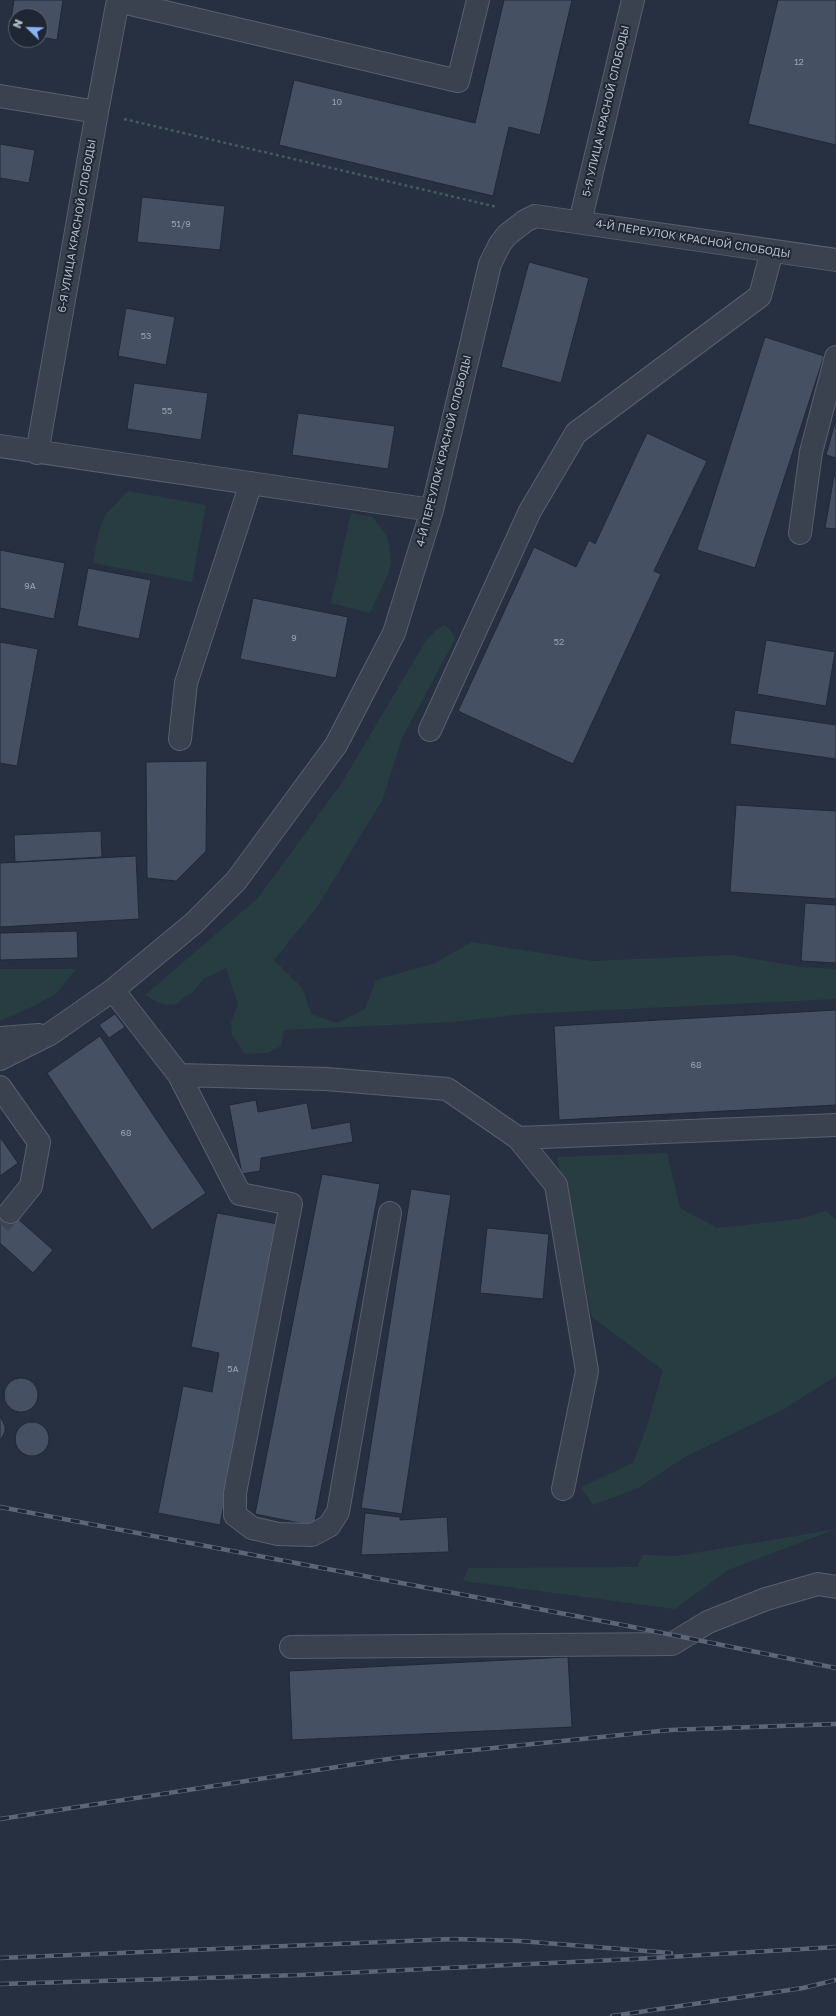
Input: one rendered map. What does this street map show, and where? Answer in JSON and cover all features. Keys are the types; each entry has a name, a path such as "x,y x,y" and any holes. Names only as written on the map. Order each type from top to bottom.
{"street":[{"path":"118,1 458,81 478,0"},
{"name":"5-Я УЛИЦА КРАСНОЙ СЛОБОДЫ","path":"580,222 633,0"},
{"name":"6-Я УЛИЦА КРАСНОЙ СЛОБОДЫ","path":"37,453 118,1"},
{"path":"0,96 97,112"},
{"name":"4-Й ПЕРЕУЛОК КРАСНОЙ СЛОБОДЫ","path":"0,1059 50,1034 113,990 194,923 236,881 336,745 394,633 432,510 490,264 500,244 507,235 525,221 536,216 836,260"},
{"path":"430,730 530,511 576,433 760,296 772,251"},
{"path":"800,533 811,452 836,357"},
{"path":"0,446 37,453 432,510"},
{"path":"180,739 186,683 251,483"},
{"path":"113,990 179,1075 240,1194 291,1204 236,1493 235,1515 252,1528 278,1534 312,1535 329,1526 338,1512 390,1213"},
{"path":"0,1038 50,1034"},
{"path":"179,1075 326,1079 447,1089 518,1138 556,1185 587,1371 563,1489"},
{"path":"0,1087 39,1142 31,1186 10,1212"},
{"path":"518,1138 836,1125"},
{"path":"290,1647 672,1644 708,1622 766,1599 818,1584 836,1587"}],"path":[{"path":"97,112 536,216"}],"green space":[{"path":"128,491 206,505 192,582 93,563 99,531 106,514"},
{"path":"351,513 373,517 385,534 389,543 391,562 389,572 370,613 331,603"},
{"path":"445,625 451,631 455,639 402,738 383,799 317,907 274,960 303,989 311,1014 337,1023 365,1009 376,980 435,963 472,942 592,961 731,955 802,967 836,969 836,999 523,1014 455,1022 284,1030 281,1046 268,1053 245,1054 232,1035 231,1022 238,1005 226,968 205,978 192,993 183,998 177,1004 168,1005 159,1003 145,995 258,898 341,784 427,639 437,629"},
{"path":"0,969 76,969 57,993 34,1006 0,1021"},
{"path":"667,1153 680,1208 717,1228 799,1219 826,1211 836,1220 836,1376 784,1409 685,1457 638,1488 593,1505 581,1487 633,1463 646,1429 663,1370 592,1317 557,1157"},
{"path":"836,1529 728,1570 675,1609 463,1581 468,1568 637,1567 643,1555 677,1556"}],"building":[{"path":"14,0 63,0 57,40 48,38 48,8 13,8"},
{"path":"504,0 572,0 540,135 509,127 493,196 279,145 294,80 475,123"},
{"path":"778,0 836,0 836,145 748,124"},
{"path":"0,144 35,150 29,183 0,178"},
{"path":"142,197 225,206 220,250 137,242"},
{"path":"529,262 589,278 561,383 501,367"},
{"path":"126,308 175,317 166,365 118,356"},
{"path":"765,337 824,356 755,568 697,550"},
{"path":"134,383 208,393 201,440 127,429"},
{"path":"298,413 395,426 388,469 292,455"},
{"path":"836,419 836,458 826,455"},
{"path":"647,433 707,461 654,571 661,574 573,764 458,711 534,547 576,567 589,540 595,544"},
{"path":"834,476 836,477 836,529 825,528"},
{"path":"0,550 65,563 54,619 0,608"},
{"path":"88,568 151,580 139,639 77,626"},
{"path":"253,598 348,617 336,678 240,659"},
{"path":"766,640 835,652 826,706 757,694"},
{"path":"0,642 38,649 17,766 0,763"},
{"path":"735,710 836,725 836,759 730,744"},
{"path":"207,761 206,851 176,881 147,878 146,762"},
{"path":"736,805 836,811 836,899 730,892"},
{"path":"101,831 102,857 15,862 14,835"},
{"path":"136,856 139,919 0,927 0,863"},
{"path":"805,903 836,905 836,963 801,961"},
{"path":"77,931 78,958 0,960 0,933"},
{"path":"836,1010 836,1105 559,1120 554,1026"},
{"path":"115,1014 125,1027 109,1038 99,1025"},
{"path":"100,1036 206,1193 152,1230 47,1073"},
{"path":"256,1100 258,1112 307,1103 312,1129 350,1122 353,1142 261,1158 260,1171 242,1174 229,1105"},
{"path":"0,1137 18,1163 0,1176"},
{"path":"322,1174 380,1184 314,1526 255,1514"},
{"path":"411,1189 451,1195 402,1514 361,1508"},
{"path":"0,1203 53,1250 33,1273 0,1243"},
{"path":"217,1213 278,1224 220,1525 158,1513 183,1386 212,1392 219,1353 191,1347"},
{"path":"487,1228 549,1234 543,1299 480,1293"},
{"path":"21,1378 33,1383 38,1395 33,1407 21,1412 9,1407 4,1395 9,1383"},
{"path":"0,1416 5,1426 5,1432 0,1441"},
{"path":"32,1422 44,1427 49,1439 44,1451 32,1456 20,1451 15,1439 20,1427"},
{"path":"365,1513 400,1517 400,1520 447,1517 449,1552 361,1555"},
{"path":"568,1657 572,1727 292,1740 289,1671"}],"tunnel":[{"path":"0,1224 10,1212"}],"railway":[{"path":"0,1507 623,1625 836,1668"},
{"path":"0,1819 395,1758 670,1730 836,1724"},
{"path":"0,1958 454,1939 520,1941 671,1953"},
{"path":"0,1984 300,1975 635,1959 836,1947"},
{"path":"612,2016 803,1988 836,1980"}]}
